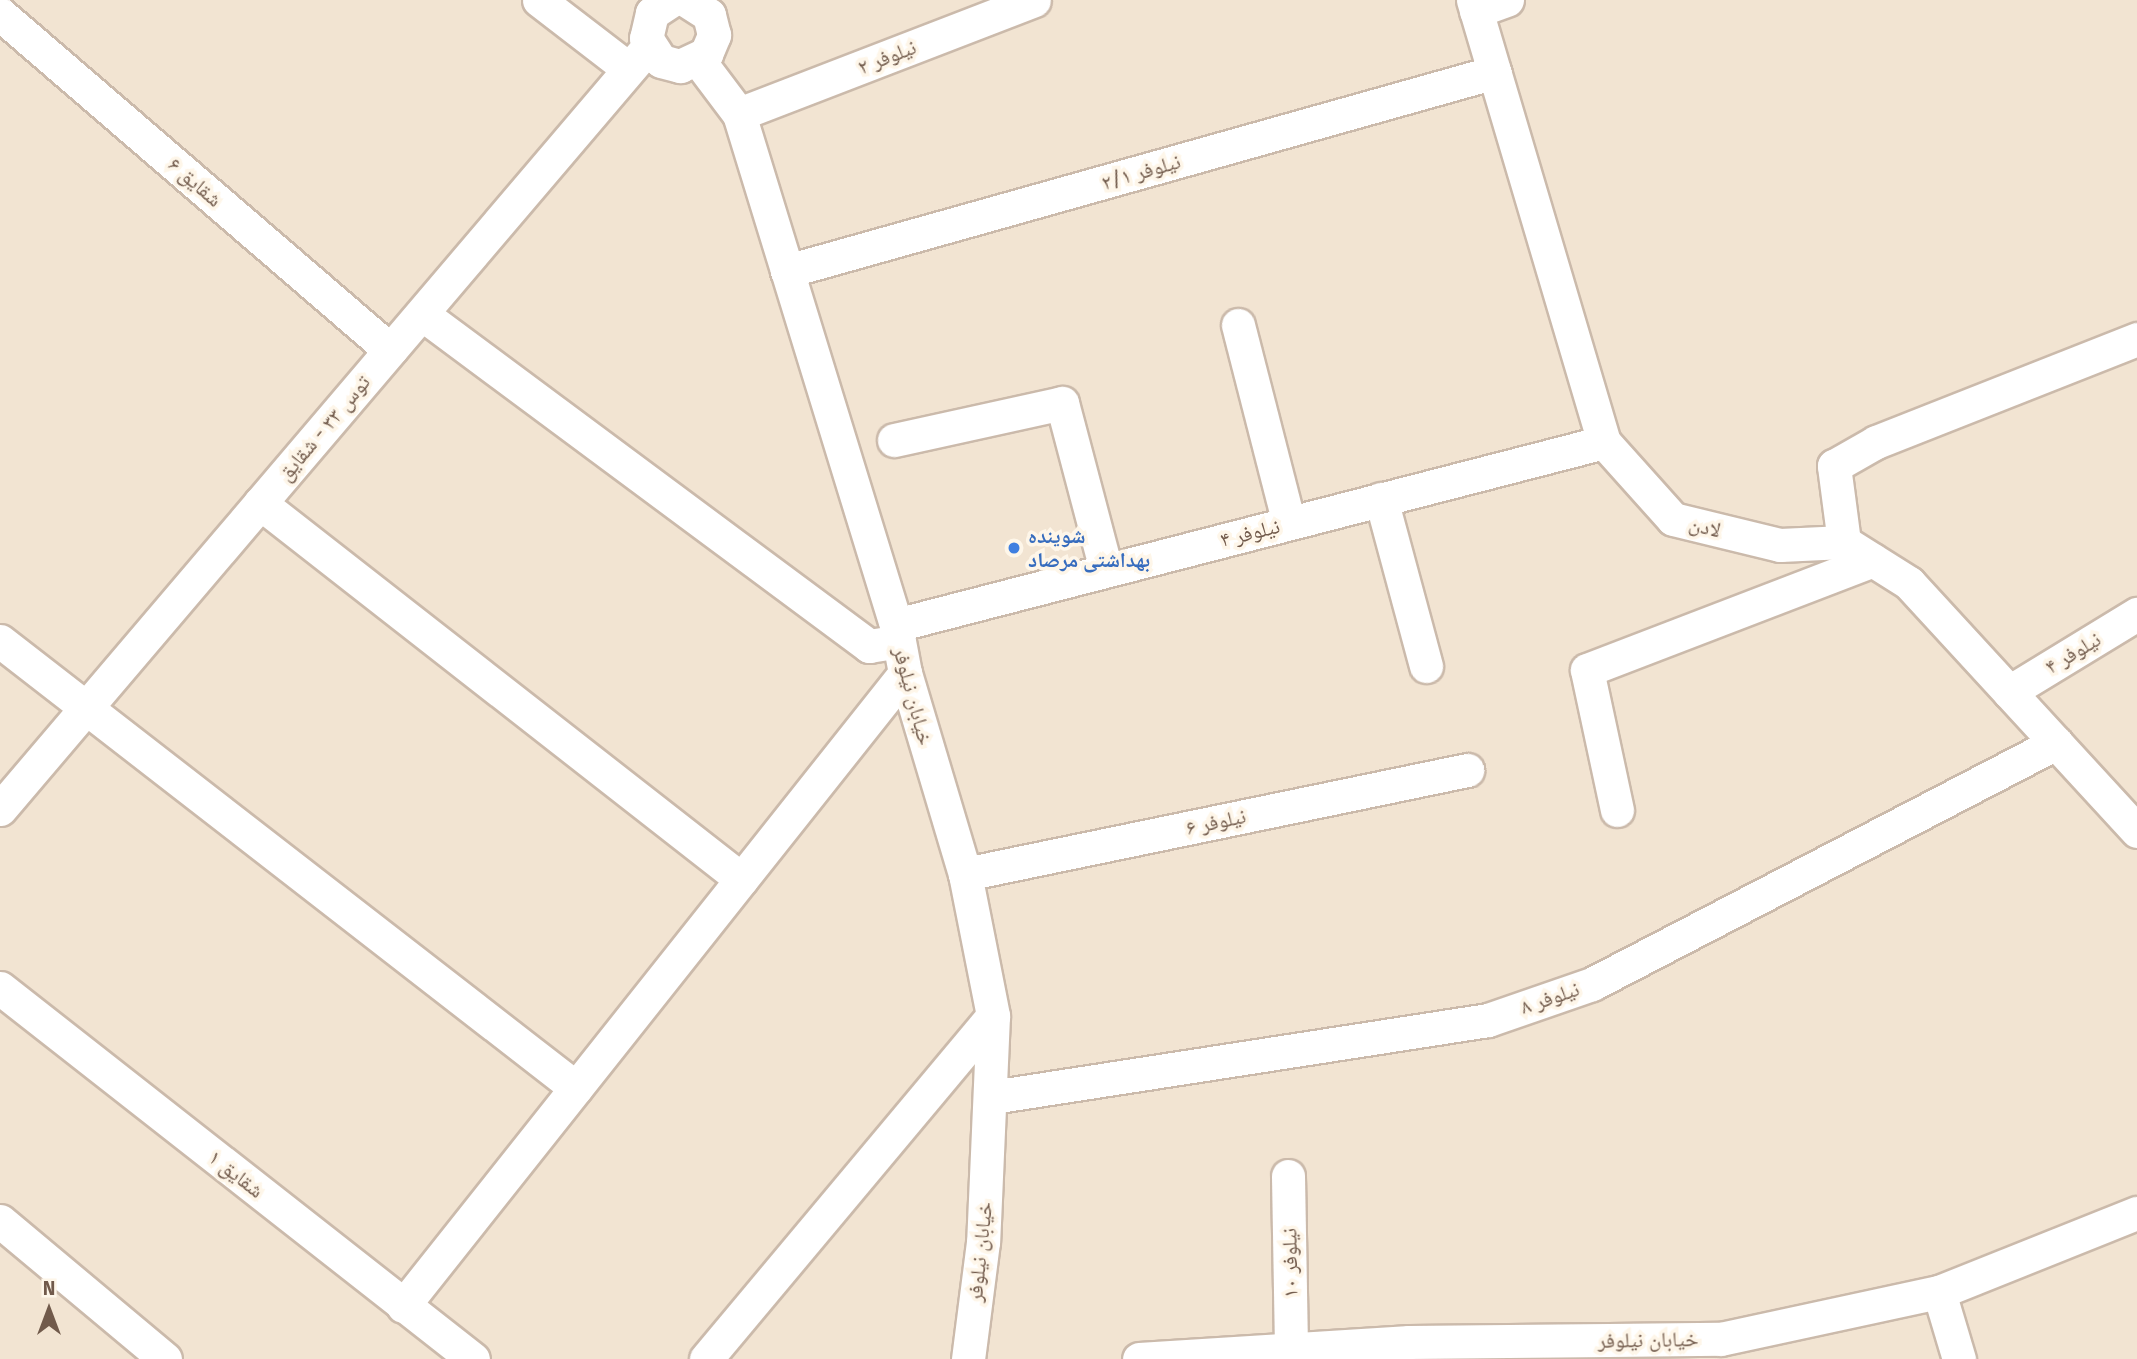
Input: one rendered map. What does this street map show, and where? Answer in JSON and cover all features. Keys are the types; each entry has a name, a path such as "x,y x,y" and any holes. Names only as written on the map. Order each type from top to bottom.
{"street":[{"path":"539,0 639,58 670,65 699,61 712,45 713,25 702,7 686,0"},
{"path":"639,58 652,13 672,0"},
{"name":"نیلوفر ۲","path":"739,114 1034,0"},
{"path":"1475,6 1507,0"},
{"name":"لادن","path":"1475,6 1604,442 1673,519 1780,545 1844,542"},
{"name":"شقایق ۶","path":"0,15 390,350"},
{"name":"توس ۳۳ - شقایق","path":"0,809 639,58"},
{"name":"خیابان نیلوفر","path":"699,61 739,114 900,646 965,874 993,1016 992,1097 983,1242 968,1359"},
{"name":"نیلوفر ۲/۱","path":"787,271 1494,72"},
{"name":"نیلوفر ۴","path":"422,314 869,646 900,646 1106,570 1604,442"},
{"path":"1238,325 1289,523"},
{"path":"2137,339 1876,442 1834,466 1844,542 1909,583 2137,831"},
{"path":"894,440 1062,403 1106,570"},
{"path":"1381,499 1426,666"},
{"path":"260,503 741,879"},
{"path":"1617,810 1587,670 1873,560"},
{"name":"نیلوفر ۴","path":"2009,692 2137,614"},
{"path":"0,641 576,1088"},
{"path":"403,1306 741,879 900,646"},
{"name":"نیلوفر ۸","path":"992,1097 1488,1020 1592,984 2056,743"},
{"name":"نیلوفر ۶","path":"965,874 1467,770"},
{"name":"شقایق ۱","path":"0,988 403,1306 457,1354"},
{"path":"706,1359 993,1016"},
{"name":"نیلوفر ۱۰","path":"1288,1176 1291,1349"},
{"name":"خیابان نیلوفر","path":"1139,1359 1291,1349 1724,1349 1939,1292 2137,1213"},
{"path":"0,1221 165,1359"},
{"path":"1939,1292 1959,1359"}],"shaded area":[{"path":"0,0 2137,0 2137,1359 0,1359"}],"place":[{"name":"شوینده بهداشتی مرصاد","path":"1014,548"}]}
